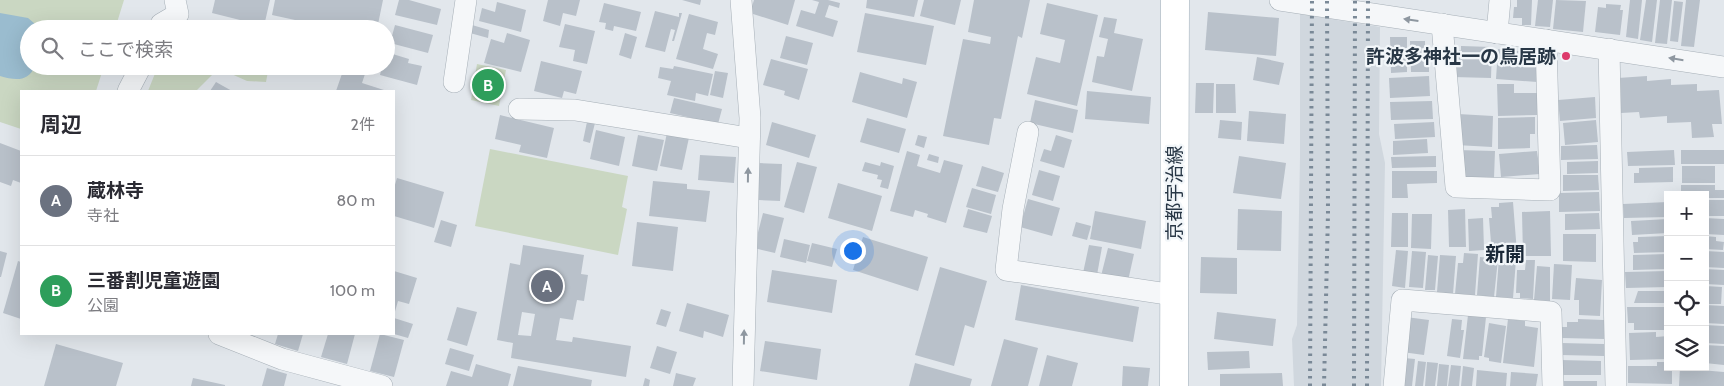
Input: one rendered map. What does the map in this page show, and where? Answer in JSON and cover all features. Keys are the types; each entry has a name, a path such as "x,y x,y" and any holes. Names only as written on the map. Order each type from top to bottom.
{"main road":[{"name":"京都宇治線","path":"1174,386 1175,0"}],"street":[{"path":"168,20 178,14 175,0"},
{"path":"454,82 466,0"},
{"path":"741,0 750,118 743,386"},
{"path":"1280,0 1724,67"},
{"path":"1497,33 1500,0"},
{"path":"1442,24 1456,187 1550,190 1546,40"},
{"path":"1609,49 1616,386"},
{"path":"129,90 136,75"},
{"path":"519,109 574,110 749,138"},
{"path":"1028,132 1013,209 1006,270 1174,296"},
{"path":"1394,386 1402,300 1552,312 1553,386"},
{"path":"222,335 282,359 382,386"}],"shaded area":[{"path":"1300,14 1380,27 1379,134 1385,163 1381,386 1294,386 1292,339 1297,325"}],"green space":[{"path":"0,0 124,0 118,20 20,20 20,75 101,75 96,90 20,90 20,129 0,122"},
{"path":"477,64 506,70 499,106 471,100"},
{"path":"154,75 212,75 197,90 148,90"},
{"path":"234,75 267,75 266,82 247,81"},
{"path":"490,149 628,176 622,207 627,209 618,255 475,226"}],"water":[{"path":"0,13 28,18 30,20 20,20 20,75 29,75 20,79 0,76"}],"building":[{"path":"215,0 270,0 265,20 240,20 212,13"},
{"path":"275,0 383,0 379,20 295,20 272,15"},
{"path":"399,0 409,0 441,9 437,25 395,15"},
{"path":"548,0 580,0 576,16 563,13 560,26 543,21"},
{"path":"682,0 701,0 700,5"},
{"path":"754,0 795,0 788,25 750,13"},
{"path":"812,0 828,0 840,3 839,8 829,5 825,17 838,21 833,37 796,26 801,10 815,14 819,2"},
{"path":"867,0 918,0 914,17 866,8"},
{"path":"924,0 961,0 955,25 920,16"},
{"path":"974,0 1030,0 1022,38 1018,36 1001,119 994,118 989,145 943,136 963,39 990,44 991,37 968,32"},
{"path":"1517,0 1532,0 1531,25 1522,25 1522,18 1513,18 1514,7 1517,7"},
{"path":"1538,0 1553,0 1550,27 1535,26"},
{"path":"1556,0 1586,1 1583,32 1553,29"},
{"path":"1630,0 1642,0 1638,39 1626,37"},
{"path":"1646,0 1657,0 1652,42 1640,40"},
{"path":"1660,0 1672,0 1667,44 1655,43"},
{"path":"1686,0 1700,0 1694,47 1681,46"},
{"path":"1674,1 1683,2 1678,42 1670,41"},
{"path":"497,2 526,10 521,32 479,21 482,8 495,12"},
{"path":"604,3 641,12 636,31 614,26 613,31 605,29 606,23 599,22"},
{"path":"1047,3 1098,15 1077,106 1027,94 1036,57 1060,63 1065,40 1040,34"},
{"path":"1606,4 1621,5 1620,10 1623,10 1620,35 1595,32 1598,7 1606,8"},
{"path":"655,11 679,17 679,13 682,13 674,41 672,41 675,30 671,29 665,52 645,47"},
{"path":"1208,12 1279,18 1276,56 1205,50"},
{"path":"865,13 934,26 926,65 857,52"},
{"path":"689,14 718,22 715,35 707,33 703,49 718,54 713,69 676,59"},
{"path":"1104,17 1117,19 1114,33 1143,39 1132,91 1092,82 1097,56 1104,57 1108,39 1099,37"},
{"path":"565,24 595,31 587,64 573,61 575,50 559,47"},
{"path":"395,25 433,35 428,53 395,44"},
{"path":"472,25 489,30 488,38 470,33"},
{"path":"507,33 530,40 521,72 484,63 491,39 504,43"},
{"path":"625,33 637,37 631,59 619,55"},
{"path":"786,36 813,43 807,65 780,58"},
{"path":"1390,37 1407,37 1407,72 1391,73"},
{"path":"1410,41 1425,41 1425,50 1429,50 1429,72 1411,72"},
{"path":"1461,46 1492,47 1491,78 1453,77 1453,50 1461,50"},
{"path":"1498,49 1519,51 1518,63 1538,68 1537,82 1496,79"},
{"path":"395,55 409,59 408,63 422,66 417,85 380,75 395,75"},
{"path":"1257,57 1284,63 1279,85 1253,80"},
{"path":"771,59 808,69 799,100 784,95 785,91 763,85"},
{"path":"541,61 582,71 576,94 564,91 562,98 534,91"},
{"path":"674,66 713,74 708,96 696,93 695,101 667,95 671,81 658,78 660,67 673,69"},
{"path":"715,71 728,73 723,98 710,95"},
{"path":"860,72 902,84 903,78 917,82 907,118 852,102"},
{"path":"342,75 365,75 362,83 384,90 336,90"},
{"path":"1429,76 1430,96 1390,98 1389,78"},
{"path":"1647,76 1647,81 1671,79 1671,85 1697,84 1697,91 1719,90 1722,124 1712,124 1714,137 1692,138 1691,122 1667,123 1667,116 1640,118 1639,112 1621,113 1618,78"},
{"path":"216,82 230,90 211,90"},
{"path":"1196,83 1214,83 1213,113 1195,113"},
{"path":"1216,84 1235,84 1236,113 1216,113"},
{"path":"1497,84 1514,84 1514,93 1537,93 1537,115 1498,116"},
{"path":"1087,91 1151,97 1149,124 1085,119"},
{"path":"1595,97 1596,118 1560,121 1558,100"},
{"path":"674,98 722,109 718,124 670,113"},
{"path":"1035,100 1078,110 1073,133 1030,123"},
{"path":"1432,101 1433,119 1391,120 1390,102"},
{"path":"1249,111 1286,114 1284,144 1247,141"},
{"path":"1458,114 1493,116 1492,147 1456,145"},
{"path":"500,115 554,128 547,158 519,152 521,145 495,139"},
{"path":"588,117 596,119 590,143 583,141"},
{"path":"1535,117 1535,134 1530,134 1530,148 1498,149 1498,118"},
{"path":"867,118 906,129 899,153 860,142"},
{"path":"1220,120 1242,122 1241,140 1218,138"},
{"path":"1596,120 1598,142 1565,145 1563,123"},
{"path":"772,122 816,135 809,158 766,145"},
{"path":"1434,122 1435,137 1395,139 1394,124"},
{"path":"668,128 690,133 682,170 660,166"},
{"path":"596,130 625,137 619,166 590,159"},
{"path":"638,135 664,140 657,171 632,166"},
{"path":"918,135 927,137 924,148 915,145"},
{"path":"1056,135 1072,140 1064,168 1040,161 1044,149 1051,151"},
{"path":"1427,139 1428,153 1393,155 1393,141"},
{"path":"0,143 20,151 20,183 13,180 11,186 0,182"},
{"path":"1597,145 1598,159 1561,160 1561,146"},
{"path":"1457,150 1495,151 1494,178 1465,177 1465,170 1457,170"},
{"path":"1674,150 1675,165 1628,166 1627,152"},
{"path":"1681,150 1724,150 1724,164 1681,164"},
{"path":"907,151 920,155 917,166 940,173 944,160 963,165 946,223 927,217 928,214 915,210 913,217 890,211"},
{"path":"1537,151 1540,174 1501,177 1499,154"},
{"path":"929,154 939,157 938,163 927,160"},
{"path":"700,155 736,157 734,183 698,180"},
{"path":"1239,156 1286,163 1281,199 1233,193"},
{"path":"1436,156 1436,167 1392,168 1391,157"},
{"path":"1598,161 1598,173 1567,174 1567,162"},
{"path":"797,162 817,167 804,213 784,207"},
{"path":"865,162 880,166 881,162 894,166 888,189 880,187 882,180 877,179 878,175 862,171"},
{"path":"759,163 782,164 780,201 758,200"},
{"path":"982,166 1004,173 998,192 976,186"},
{"path":"1682,166 1715,166 1715,183 1682,183"},
{"path":"1673,167 1673,182 1634,183 1634,173 1639,173 1639,168"},
{"path":"1039,170 1060,176 1053,201 1032,195"},
{"path":"1392,171 1437,171 1437,183 1407,184 1408,198 1392,198"},
{"path":"1563,175 1598,175 1599,190 1563,191"},
{"path":"397,178 444,192 434,228 395,216 395,185"},
{"path":"653,181 687,184 687,189 710,191 706,222 649,216"},
{"path":"838,183 882,196 872,231 828,218"},
{"path":"1681,185 1715,185 1715,190 1724,190 1724,198 1709,198 1709,191 1681,191"},
{"path":"972,188 996,195 991,214 966,207"},
{"path":"1599,192 1600,211 1559,212 1559,193"},
{"path":"1028,199 1060,208 1052,236 1020,227"},
{"path":"1709,200 1724,200 1724,216 1709,216"},
{"path":"1513,202 1517,253 1492,255 1489,218 1492,218 1491,207 1499,207 1499,203"},
{"path":"1664,202 1664,217 1624,218 1623,204"},
{"path":"968,209 992,216 987,233 963,227"},
{"path":"1238,209 1282,211 1281,251 1237,250"},
{"path":"1465,209 1466,247 1449,247 1448,210"},
{"path":"1095,211 1146,221 1141,249 1090,239"},
{"path":"1550,211 1551,256 1523,256 1522,212"},
{"path":"763,213 784,218 775,253 754,248"},
{"path":"1392,213 1408,213 1408,247 1391,247"},
{"path":"1599,213 1600,229 1565,230 1565,214"},
{"path":"1412,214 1432,214 1431,249 1411,248"},
{"path":"1483,218 1484,250 1469,251 1468,219"},
{"path":"1709,218 1724,219 1724,235 1709,234"},
{"path":"1664,219 1664,233 1632,235 1631,221"},
{"path":"441,220 457,225 451,247 434,242"},
{"path":"637,222 678,227 673,271 632,266"},
{"path":"1076,222 1091,226 1087,240 1072,236"},
{"path":"1563,234 1596,234 1596,262 1563,261"},
{"path":"1664,236 1664,252 1634,253 1633,242 1638,242 1638,237"},
{"path":"1709,236 1716,237 1716,241 1724,242 1723,250 1709,249"},
{"path":"863,237 928,257 918,291 853,270"},
{"path":"784,239 810,245 806,263 780,257"},
{"path":"812,243 837,249 832,267 807,261"},
{"path":"523,245 584,255 581,274 588,275 584,301 577,300 573,320 560,318 556,340 572,342 573,337 631,346 626,377 511,358 513,343 497,340 510,263 520,265","holes":["522,312 535,314 531,336 518,335"]},
{"path":"1089,245 1102,247 1097,275 1083,273"},
{"path":"1108,248 1134,254 1128,281 1101,276"},
{"path":"1396,250 1408,251 1405,288 1392,286"},
{"path":"0,251 7,253 1,277 0,277"},
{"path":"1412,251 1426,252 1423,288 1409,287"},
{"path":"1709,251 1724,252 1724,268 1709,267"},
{"path":"1464,253 1478,254 1475,295 1455,294 1458,263 1463,263"},
{"path":"1664,254 1664,269 1633,270 1633,255"},
{"path":"1428,255 1438,256 1435,290 1425,290"},
{"path":"1440,255 1456,256 1453,294 1437,292"},
{"path":"1201,257 1237,258 1237,294 1200,293"},
{"path":"1480,257 1498,259 1494,297 1477,295"},
{"path":"1499,258 1516,260 1513,298 1496,297"},
{"path":"1526,260 1535,260 1533,299 1520,298 1520,293 1516,293 1517,270 1525,270"},
{"path":"18,261 20,262 20,319 3,313"},
{"path":"1554,264 1572,265 1570,300 1552,299"},
{"path":"1537,266 1550,267 1550,301 1534,300"},
{"path":"940,267 987,281 974,328 965,325 954,366 915,355"},
{"path":"1709,269 1724,270 1724,285 1709,284"},
{"path":"772,270 837,280 832,313 767,302"},
{"path":"395,271 417,278 409,304 398,301 395,312"},
{"path":"1664,271 1664,287 1626,288 1625,272"},
{"path":"1576,278 1602,280 1600,316 1579,315 1579,300 1574,300"},
{"path":"1021,285 1139,307 1133,342 1015,320"},
{"path":"1709,286 1722,287 1721,304 1709,304"},
{"path":"1638,291 1664,291 1664,303 1634,303"},
{"path":"687,303 729,315 723,337 704,331 703,338 679,331"},
{"path":"1709,305 1724,306 1724,324 1709,323"},
{"path":"457,307 477,312 467,346 447,340"},
{"path":"1627,307 1664,307 1664,330 1634,330 1634,323 1628,323"},
{"path":"661,309 671,312 666,327 656,324"},
{"path":"1217,312 1276,319 1273,346 1214,339"},
{"path":"1468,315 1486,317 1482,356 1479,356 1479,360 1463,359"},
{"path":"1406,317 1429,320 1424,355 1402,352"},
{"path":"395,318 413,324 408,338 395,334"},
{"path":"1452,319 1462,320 1461,330 1464,330 1460,358 1447,356"},
{"path":"1508,319 1525,321 1525,326 1538,328 1534,367 1503,363"},
{"path":"1578,319 1604,320 1604,339 1562,338 1562,327 1567,327 1567,322 1578,322"},
{"path":"1489,323 1506,326 1501,363 1489,361 1489,358 1484,357"},
{"path":"1709,325 1724,326 1724,344 1709,343"},
{"path":"1656,332 1656,337 1664,336 1664,359 1630,360 1629,333"},
{"path":"278,335 303,335 298,351 275,344"},
{"path":"328,335 355,335 347,364 321,357"},
{"path":"380,335 404,340 394,377 370,371"},
{"path":"1004,339 1038,348 1028,386 991,386"},
{"path":"765,341 821,349 817,380 760,371"},
{"path":"1561,343 1604,344 1604,356 1561,355"},
{"path":"56,344 123,363 116,386 44,386"},
{"path":"1709,345 1724,346 1724,365 1709,363"},
{"path":"657,346 677,352 670,374 650,368"},
{"path":"450,348 474,355 469,371 445,364"},
{"path":"1249,351 1250,368 1208,370 1207,352"},
{"path":"1047,355 1078,363 1072,386 1039,386"},
{"path":"1404,358 1415,359 1412,386 1401,386"},
{"path":"1560,360 1601,361 1601,375 1559,375"},
{"path":"1418,361 1426,362 1423,386 1415,386"},
{"path":"1427,362 1438,363 1435,386 1425,386"},
{"path":"1657,362 1664,362 1664,371 1672,371 1672,384 1628,383 1628,366 1657,366"},
{"path":"915,363 972,379 970,386 909,386"},
{"path":"476,364 511,374 508,386 446,386 451,371 472,377"},
{"path":"1439,364 1449,365 1447,386 1437,386"},
{"path":"1451,365 1461,366 1459,386 1448,386"},
{"path":"518,366 592,380 591,386 513,386"},
{"path":"1123,366 1150,368 1148,386 1122,386"},
{"path":"1463,366 1474,368 1472,386 1461,386"},
{"path":"267,368 287,374 284,386 262,386"},
{"path":"1477,370 1507,373 1506,386 1476,386"},
{"path":"1680,371 1724,372 1724,386 1679,386"},
{"path":"1511,372 1538,374 1536,386 1510,386"},
{"path":"676,373 696,378 693,386 673,386"},
{"path":"1282,373 1283,386 1220,386 1220,374"},
{"path":"193,378 225,385 225,386 191,386"},
{"path":"645,378 650,380 649,386 643,386"},
{"path":"1560,381 1597,381 1597,386 1560,386"}],"railway":[{"path":"1310,386 1312,0"},
{"path":"1324,386 1328,212 1327,0"},
{"path":"1354,386 1355,0"},
{"path":"1367,386 1368,0"}],"place":[{"name":"許波多神社一の鳥居跡","path":"1566,56"},
{"name":"三番割児童遊園","path":"488,85"},
{"name":"蔵林寺","path":"547,286"}],"district":[{"name":"新開","path":"1505,254"}]}
